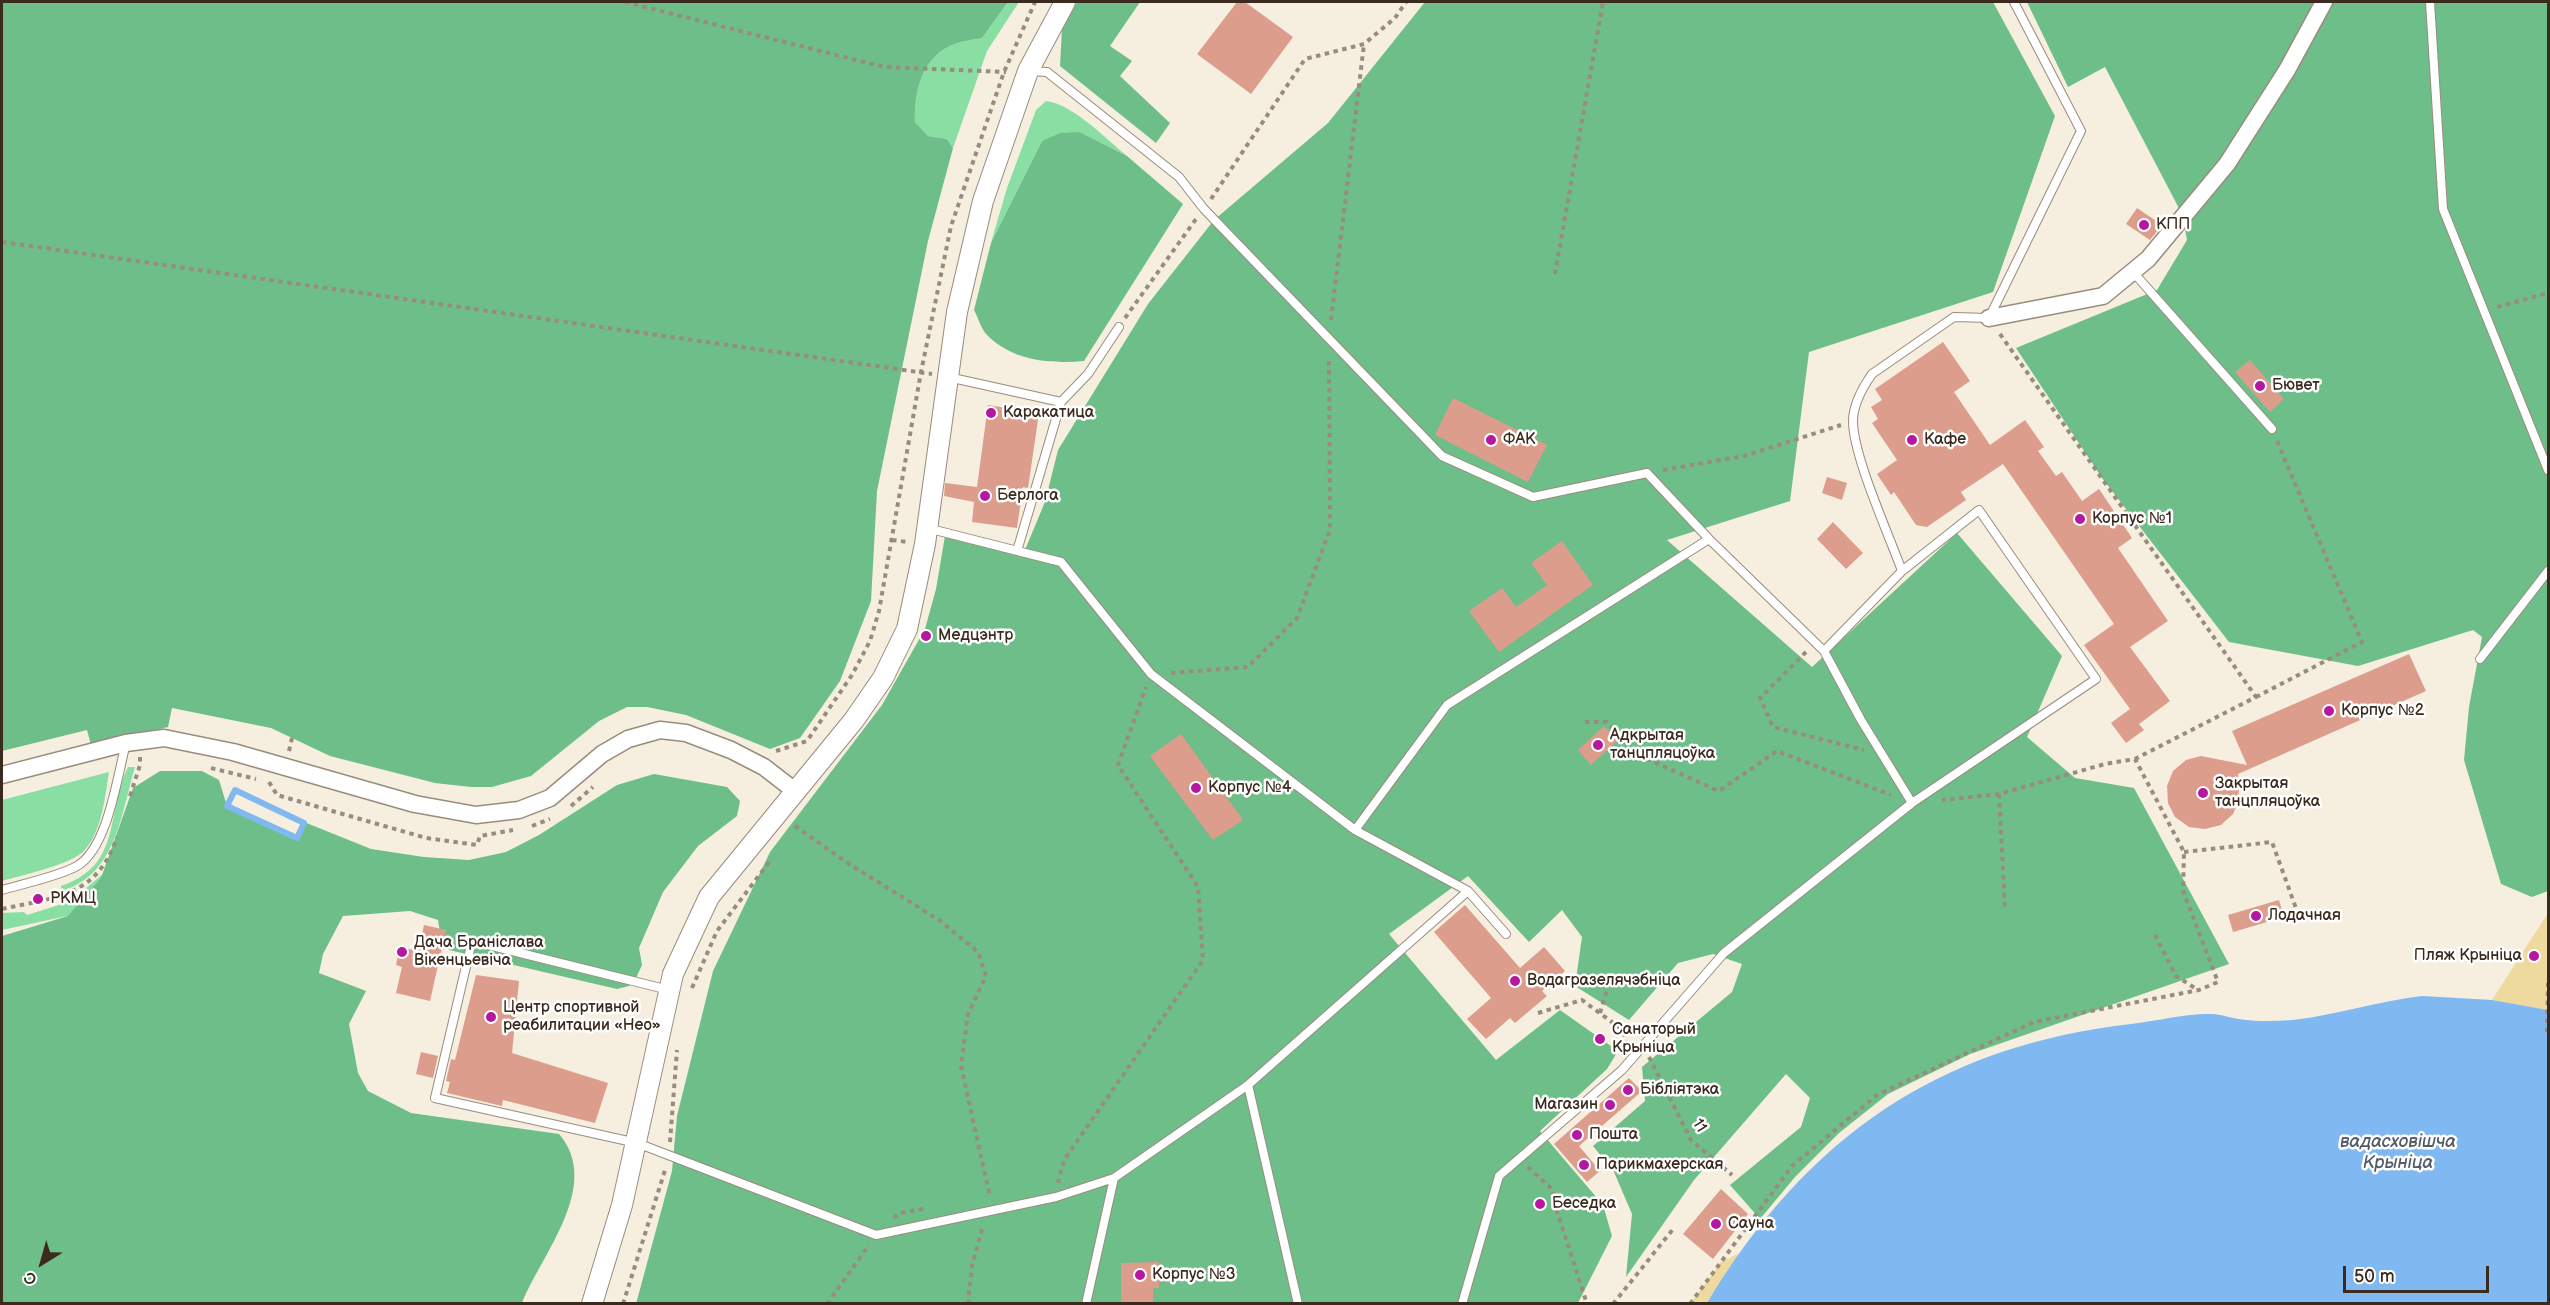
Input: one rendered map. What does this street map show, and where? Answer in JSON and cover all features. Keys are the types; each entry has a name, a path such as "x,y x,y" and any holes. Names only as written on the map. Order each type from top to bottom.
{"street":[{"path":"592,1304 622,1205 669,990 686,944 710,897 854,720 898,650 914,603 957,312 983,201 1028,71 1065,2"},
{"path":"1989,318 2103,296 2148,259 2227,164 2287,70 2325,2"},
{"path":"2,775 126,743 164,738 233,752 415,804 476,815 519,810 550,798 602,754 628,739 660,730 686,733 731,750 764,767 795,791"}],"lane":[{"path":"1902,571 1861,457 1853,421 1863,387 1872,374 1954,317 1989,318 2081,131 2014,2"},
{"path":"2430,2 2443,208 2548,470"},
{"path":"1028,71 1047,72 1179,177 1204,209 1442,456 1533,497 1647,473 1709,539 1824,651 1882,755 1912,803"},
{"path":"2133,272 2272,429"},
{"path":"1017,550 1061,402 1088,374 1119,327"},
{"path":"948,376 1061,402"},
{"path":"1462,1304 1499,1176 1628,1064 1724,953 1912,803 2096,679 1979,510 1902,571 1824,651"},
{"path":"926,528 1060,562 1150,674 1355,830 1468,891 1506,934"},
{"path":"1355,830 1447,705 1709,539"},
{"path":"2480,659 2548,571"},
{"path":"2,890 76,867 89,857 98,845 103,831 126,743"},
{"path":"669,990 472,941 435,1098 637,1143 668,1157 876,1235 1056,1197 1114,1178 1248,1085 1468,891"},
{"path":"1248,1085 1298,1304"},
{"path":"1086,1304 1114,1178"}],"path":[{"path":"624,2 884,67 1028,71"},
{"path":"776,751 807,741 852,675 870,641 879,611 921,372 951,226 1004,72 1035,2"},
{"path":"1119,327 1204,209 1305,59 1364,44 1395,18 1406,2"},
{"path":"1555,274 1603,2"},
{"path":"1058,1186 1064,1160 1203,960 1198,887 1118,765 1150,674 1248,667 1297,618 1330,530 1329,338 1364,44"},
{"path":"2,242 948,376"},
{"path":"2484,311 2548,293"},
{"path":"1989,318 2256,697"},
{"path":"1647,473 1744,456 1853,421"},
{"path":"1585,722 1607,722 1623,740 1622,748 1719,791 1777,751 1912,803 1999,794 2105,764 2135,759 2362,642 2272,429"},
{"path":"1824,651 1806,652 1760,698 1773,727 1882,755"},
{"path":"1690,1304 1792,1166 1877,1095 2034,1022 2199,990 2218,982 2183,891 2184,852 2135,759"},
{"path":"1999,794 2006,909"},
{"path":"795,826 846,862 939,920 978,952 986,976 968,1014 961,1066 990,1197 972,1266 968,1304"},
{"path":"2184,852 2272,842 2297,911"},
{"path":"690,992 717,931 770,861"},
{"path":"2155,935 2176,976 2199,990"},
{"path":"2547,1032 2548,983"},
{"path":"1600,1013 1607,990"},
{"path":"1538,1013 1582,1000 1624,1031 1628,1064"},
{"path":"623,1304 668,1157 679,1039"},
{"name":"11","path":"1644,1046 1691,1140 1732,1175"},
{"path":"1521,1157 1553,1190 1555,1205 1587,1304"},
{"path":"979,1199 1002,1196"},
{"path":"828,1304 876,1235 899,1213 933,1207"},
{"path":"1613,1304 1674,1228"}],"green space":[{"path":"2,2 1008,2 982,38 954,44 940,52 932,59 921,78 916,100 915,122 928,136 947,139 953,148 928,241 877,491 871,601 840,681 800,738 770,749 686,715 647,707 627,707 599,721 531,776 492,787 435,783 330,756 271,728 172,708 168,727 91,745 87,730 2,751"},
{"path":"1008,2 1019,2 987,51 953,148 947,139 928,136 915,122 918,89 926,68 932,59 950,46 982,38"},
{"path":"1077,2 1140,2 1110,46 1132,61 1120,76 1170,123 1156,143 1060,66 1062,29"},
{"path":"1425,2 1993,2 2055,116 1993,292 1809,352 1790,501 1667,540 1812,667 1957,533 2062,656 2027,737 2075,778 2134,788 2229,964 1970,1054 1888,1094 1839,1133 1795,1177 1760,1219 1730,1185 1801,1127 1810,1098 1786,1074 1694,1180 1626,1277 1632,1214 1614,1172 1593,1146 1645,1101 1642,1067 1732,992 1742,964 1713,954 1678,963 1629,1020 1575,986 1582,937 1562,910 1529,942 1468,876 1389,934 1496,1060 1560,1010 1618,1051 1607,1069 1540,1131 1603,1205 1612,1236 1578,1303 636,1304 672,1171 677,1116 713,971 770,852 882,705 925,629 936,589 945,536 1022,557 1045,502 1058,450 1148,304 1214,220 1328,123"},
{"path":"2027,2 2548,2 2548,891 2532,897 2501,884 2464,760 2469,707 2482,637 2473,630 2358,666 2229,642 2102,478 2016,348 2157,290 2187,240 2182,214 2105,67 2068,87"},
{"path":"1046,101 1067,108 1078,115 1127,156 1080,132 1042,141 991,243 1007,188 1036,110"},
{"path":"1080,132 1127,156 1183,204 1084,361 1058,362 1032,359 997,344 985,332 974,310 991,243 1042,141 1060,133"},
{"path":"128,767 135,767 120,823 105,858 94,872 79,883 61,891 61,886 81,877 94,865 103,852"},
{"path":"160,771 202,771 219,780 227,806 296,838 304,822 371,849 424,857 469,860 506,852 539,835 617,785 654,774 727,787 740,801 737,816 698,846 663,892 639,948 642,965 629,986 617,989 449,950 441,938 438,920 410,911 343,916 323,954 319,973 366,991 349,1024 358,1073 368,1091 411,1113 559,1134 571,1154 574,1175 572,1197 554,1242 522,1303 2,1304 2,936 68,916 101,878 133,788"},
{"path":"109,772 99,824 84,851 68,861 2,881 2,800"},
{"path":"110,868 70,919 67,916 2,930 2,913 24,912 27,915 62,904 62,900 79,894"}],"sand":[{"name":"Пляж Крыніца","path":"2548,913 2548,1010 2492,1000"},
{"path":"1740,1253 1707,1303 1690,1304 1721,1262"}],"water":[{"name":"вадасховішча Крыніца","path":"2422,996 2492,1000 2548,1010 2548,1303 1707,1303 1746,1244 1788,1192 1834,1148 1884,1110 1938,1078 1997,1054 2061,1035 2202,1014 2215,1014 2252,1021 2293,1020"}],"building":[{"path":"1237,2 1245,2 1293,37 1251,94 1197,54"},
{"name":"КПП","path":"2137,208 2162,225 2150,240 2126,224"},
{"path":"1943,342 1970,381 1954,392 1990,445 2025,420 2044,447 2038,451 2056,476 2062,472 2082,501 2099,489 2132,538 2118,548 2168,621 2130,647 2170,701 2139,724 2144,730 2126,743 2111,723 2130,709 2084,645 2114,624 2003,464 1961,492 1966,500 1927,527 1916,525 1894,492 1891,495 1877,474 1897,460 1872,423 1878,419 1871,407 1882,400 1875,389"},
{"name":"Бювет","path":"2250,360 2284,399 2270,412 2235,372"},
{"name":"ФАК","path":"1453,398 1547,445 1528,482 1435,435"},
{"path":"988,405 1039,413 1028,488 1023,487 1017,528 972,522 974,502 944,496 945,483 977,487"},
{"path":"1827,477 1847,483 1842,500 1822,493"},
{"path":"1833,522 1863,553 1846,569 1817,539"},
{"path":"1562,541 1593,585 1499,652 1469,611 1502,588 1516,607 1547,585 1531,563"},
{"name":"Корпус №2","path":"2409,654 2426,691 2238,774 2239,800 2233,814 2221,825 2205,829 2189,827 2175,817 2168,803 2167,786 2173,771 2186,760 2201,756 2247,765 2232,731"},
{"name":"Адкрытая танцпляцоўка","path":"1604,726 1618,740 1591,765 1578,750"},
{"name":"Корпус №4","path":"1181,734 1243,820 1213,840 1150,756"},
{"name":"Лодачная","path":"2279,900 2284,917 2233,932 2228,915"},
{"name":"Водагразелячэбніца","path":"1465,905 1520,968 1544,947 1565,971 1542,991 1547,996 1515,1023 1510,1018 1486,1039 1467,1019 1491,998 1434,932"},
{"path":"424,925 446,930 430,1001 396,993 402,967 396,965 400,947 418,951"},
{"name":"Центр спортивной реабилитации «Нео»","path":"476,975 519,981 512,1053 608,1083 595,1123 503,1100 502,1106 447,1093 450,1082 446,1081 451,1059 455,1060"},
{"path":"421,1052 438,1056 433,1078 416,1074"},
{"path":"1629,1078 1642,1091 1579,1146 1600,1171 1587,1182 1554,1144"},
{"name":"Сауна","path":"1721,1189 1748,1214 1713,1259 1683,1234"},
{"name":"Корпус №3","path":"1159,1262 1159,1288 1153,1288 1153,1304 1121,1304 1121,1263"}],"waterway":[{"path":"235,790 304,823 297,838 227,806 235,790"}],"place":[{"name":"КПП","path":"2144,225"},
{"name":"Бювет","path":"2260,386"},
{"name":"Каракатица","path":"991,413"},
{"name":"ФАК","path":"1491,440"},
{"name":"Кафе","path":"1912,440"},
{"name":"Берлога","path":"985,496"},
{"name":"Корпус №1","path":"2080,519"},
{"name":"Медцэнтр","path":"926,636"},
{"name":"Корпус №2","path":"2329,711"},
{"name":"Адкрытая танцпляцоўка","path":"1598,745"},
{"name":"Корпус №4","path":"1196,788"},
{"name":"Закрытая танцпляцоўка","path":"2203,793"},
{"name":"РКМЦ","path":"38,899"},
{"name":"Лодачная","path":"2256,916"},
{"name":"Дача Браніслава Вікенцьевіча","path":"402,952"},
{"name":"Пляж Крыніца","path":"2534,956"},
{"name":"Водагразелячэбніца","path":"1515,981"},
{"name":"Центр спортивной реабилитации «Нео»","path":"491,1017"},
{"name":"Санаторый Крыніца","path":"1600,1039"},
{"name":"Бібліятэка","path":"1628,1090"},
{"name":"Магазин","path":"1610,1105"},
{"name":"Пошта","path":"1577,1135"},
{"name":"Парикмахерская","path":"1584,1165"},
{"name":"Беседка","path":"1540,1204"},
{"name":"Сауна","path":"1716,1224"},
{"name":"Корпус №3","path":"1140,1275"}]}
